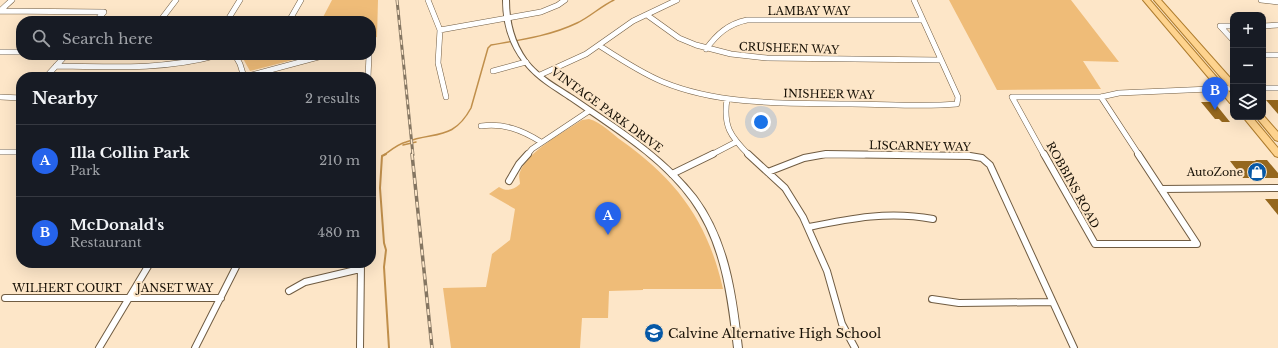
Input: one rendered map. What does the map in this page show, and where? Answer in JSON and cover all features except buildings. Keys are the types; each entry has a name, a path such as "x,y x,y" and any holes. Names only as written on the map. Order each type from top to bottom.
{"main road":[{"path":"1146,0 1230,97"},
{"path":"1157,0 1230,84"},
{"path":"1250,120 1278,154"},
{"path":"1263,120 1278,138"}],"street":[{"path":"0,11 12,0"},
{"path":"164,16 176,0"},
{"path":"230,16 240,0"},
{"path":"293,16 302,0"},
{"path":"428,0 440,30 438,63 446,97"},
{"name":"VINTAGE PARK DRIVE","path":"506,0 506,18 513,40 526,62 540,75 645,150 672,174 702,211 720,248 731,288 738,348"},
{"path":"440,30 540,13 556,7 565,0"},
{"path":"540,75 570,63 600,46 629,23 677,0"},
{"name":"INISHEER WAY","path":"600,46 634,68 662,81 701,94 727,99 763,103 957,104 958,97 914,0"},
{"path":"1261,0 1278,2"},
{"path":"0,11 104,12 100,16"},
{"name":"CRUSHEEN WAY","path":"647,15 678,37 706,49 731,55 758,58 940,60"},
{"name":"LAMBAY WAY","path":"706,49 722,29 731,24 747,20 923,20"},
{"path":"1266,26 1278,25"},
{"path":"1230,26 1220,26 1230,37"},
{"path":"0,52 16,52"},
{"path":"1266,55 1278,55"},
{"path":"51,72 61,60"},
{"path":"56,66 168,66 202,60"},
{"path":"238,60 242,72"},
{"path":"263,72 307,60"},
{"path":"368,72 369,60"},
{"path":"493,71 526,62"},
{"name":"ROBBINS ROAD","path":"1101,97 1197,244 1095,244 1012,97 1101,97 1119,92 1230,87"},
{"path":"1266,88 1278,88"},
{"path":"0,98 16,98"},
{"path":"727,99 724,118 730,134 736,142 785,188 809,227 827,271 842,324 855,348"},
{"path":"510,181 519,164 541,142 589,111"},
{"path":"481,126 501,125 515,127 541,142"},
{"path":"672,174 736,142"},
{"path":"0,152 16,152"},
{"name":"LISCARNEY WAY","path":"768,172 804,158 826,154 970,156 982,158 990,165 1074,348"},
{"path":"1161,189 1278,188"},
{"path":"809,227 874,214 903,214 933,218"},
{"path":"99,348 147,268"},
{"path":"195,348 236,268"},
{"path":"290,292 305,282 353,268"},
{"path":"360,268 360,348"},
{"name":"WILHERT COURT","path":"5,298 129,298"},
{"name":"JANSET WAY","path":"129,298 221,298"},
{"path":"932,299 959,303 1052,302"}],"shaded area":[{"path":"332,0 378,0 377,37 376,16 324,16"},
{"path":"949,0 1071,0 1119,62 1083,61 1101,89 997,90"},
{"path":"244,60 293,60 250,71"},
{"path":"589,119 602,125 642,156 659,171 688,204 709,243 717,265 723,289 643,289 609,291 608,318 582,318 580,348 451,348 443,288 486,287 492,254 510,240 515,209 489,194 499,187 507,190 520,184 519,176 524,164 538,149 582,120"}],"waterway":[{"path":"384,155 403,143 443,133 457,126 471,108 488,48 491,45 535,37 567,27 582,21 614,0"},
{"path":"403,145 416,142"},
{"path":"384,155 382,156 380,188 384,243 386,250 384,267 389,348"}],"railway":[{"path":"397,0 413,155"},
{"path":"412,154 432,348"}],"place":[{"name":"McDonald's","path":"1215,110"},
{"name":"AutoZone","path":"1257,172"},
{"name":"Illa Collin Park","path":"608,235"},
{"name":"Calvine Alternative High School","path":"654,333"}]}
